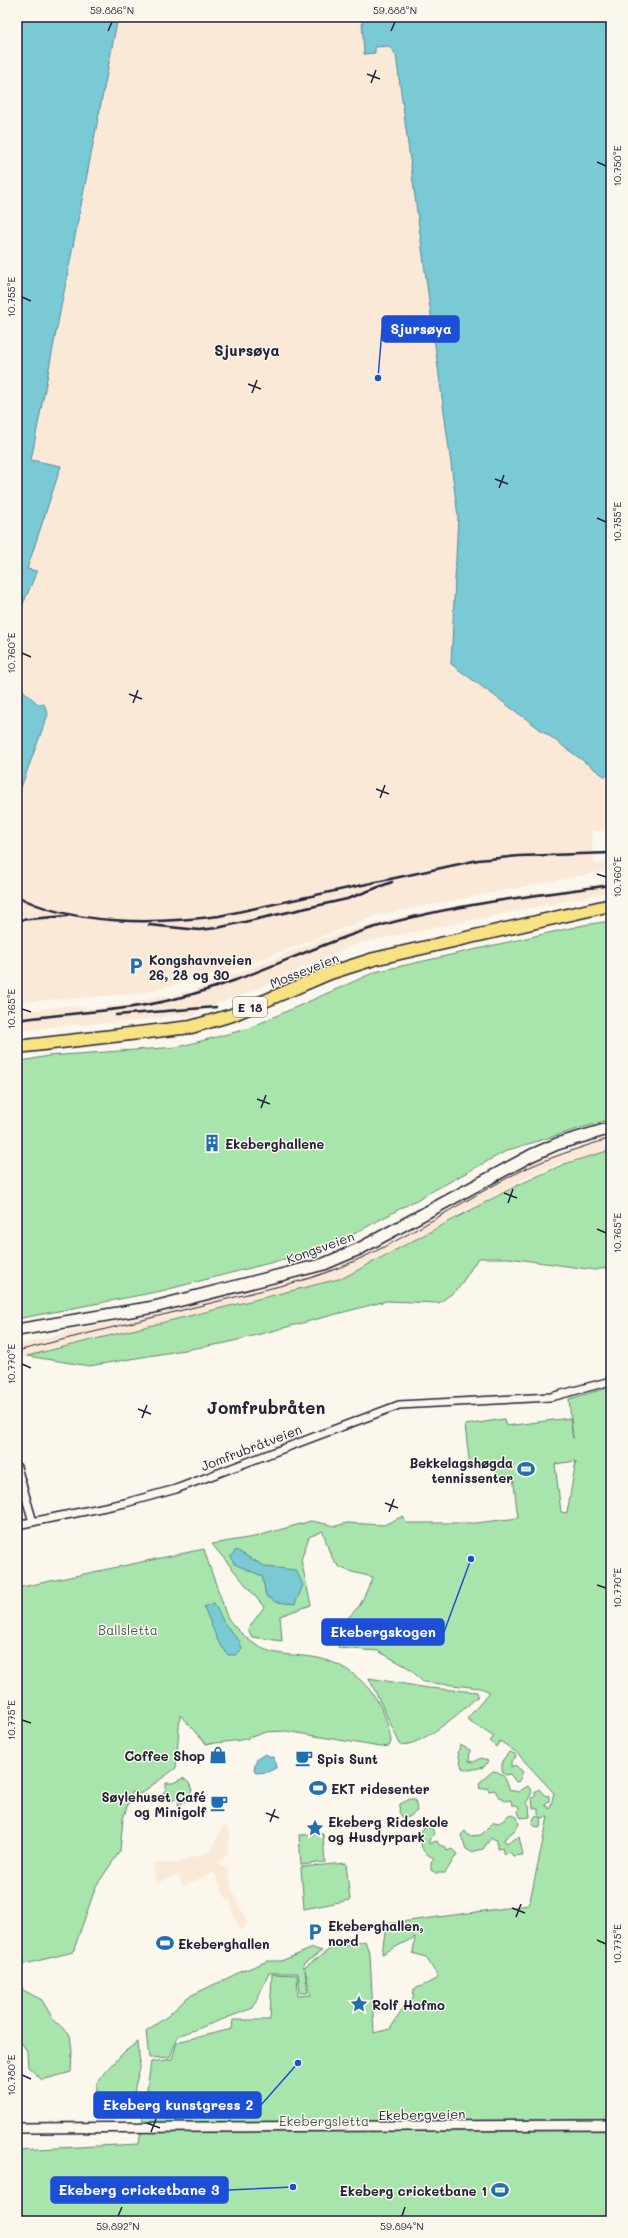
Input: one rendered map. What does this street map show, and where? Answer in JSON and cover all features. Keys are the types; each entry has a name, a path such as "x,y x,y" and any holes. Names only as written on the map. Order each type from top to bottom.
{"highway":[{"name":"Mosseveien","path":"17,1047 191,1027 232,1015 330,973 374,958 608,907"}],"main road":[{"name":"Kongsveien","path":"17,1330 138,1310 324,1264 365,1246 525,1158 557,1144 611,1128"}],"street":[{"name":"Jomfrubråtveien","path":"17,1525 124,1503 176,1489 399,1404 551,1397 611,1381"},
{"path":"17,1467 33,1522"},
{"name":"Ekebergveien","path":"17,2128 611,2125"}],"shaded area":[{"path":"118,17 359,17 358,19 362,19 375,47 389,46 396,54 458,516 451,663 604,776 611,775 611,830 592,831 591,836 595,864 611,862 611,870 378,915 238,968 139,994 17,1002 17,792 21,790 48,714 44,704 38,704 17,685 17,621 20,614 18,608 25,599 36,571 27,569 61,466 31,460"},
{"path":"611,882 611,892 359,943 252,991 199,1010 192,1018 177,1015 130,1022 64,1025 17,1032 17,1012 67,1006 93,1008 127,1005 161,995 171,997 186,991 193,992 206,982 241,972 322,939 399,917 495,899"},
{"path":"611,1135 611,1148 598,1155 585,1157 585,1159 579,1160 578,1158 564,1162 530,1176 508,1189 507,1193 498,1193 479,1206 472,1207 439,1226 430,1234 344,1280 340,1279 17,1360 17,1345 99,1324 175,1309 328,1269 374,1249 535,1161"},
{"path":"224,1824 230,1832 228,1854 219,1862 221,1867 224,1866 229,1871 231,1887 248,1924 240,1931 230,1907 232,1905 229,1900 227,1901 214,1872 183,1886 178,1875 156,1883 152,1863 173,1863 210,1852"}],"green space":[{"path":"611,921 611,1119 508,1150 328,1248 161,1291 17,1319 17,1062 48,1056 178,1047 247,1029 375,972 584,925"},
{"path":"611,1150 611,1267 595,1270 509,1258 478,1258 458,1289 439,1303 386,1301 226,1343 89,1366 27,1356 343,1278 516,1186 564,1164"},
{"name":"Ekebergsletta","path":"611,1387 611,2221 17,2221 17,2150 139,2144 151,2062 172,2059 177,2042 232,2029 233,2020 270,2020 272,1974 297,1975 298,1996 311,1995 305,1970 308,1993 300,1993 298,1973 269,1973 253,2008 178,2036 170,2057 149,2058 146,2031 168,2016 188,1997 238,1973 268,1961 281,1961 313,1948 322,1951 303,1964 304,1968 330,1949 365,1941 370,1955 374,2033 390,2029 403,2009 413,1999 414,1989 438,1977 426,1957 413,1953 415,1937 382,1954 386,1924 529,1905 548,1817 541,1818 538,1814 538,1809 533,1808 532,1798 535,1797 535,1792 539,1789 544,1795 549,1796 549,1801 545,1805 550,1809 554,1793 516,1752 500,1741 496,1747 490,1741 494,1737 467,1719 490,1692 481,1688 423,1682 409,1668 378,1651 338,1648 345,1621 360,1605 373,1577 351,1572 338,1565 330,1553 323,1531 309,1537 301,1560 311,1605 280,1616 282,1641 252,1637 248,1629 264,1607 212,1544 254,1537 311,1521 336,1526 347,1523 384,1525 403,1516 406,1523 476,1523 518,1518 513,1476 497,1478 496,1464 470,1467 465,1425 504,1419 506,1426 570,1418 573,1438 569,1399","holes":["576,1461 567,1513 561,1512 555,1464"]},
{"name":"Ballsletta","path":"204,1549 226,1614 237,1629 263,1649 281,1654 318,1658 332,1662 346,1669 368,1688 377,1700 384,1713 391,1742 389,1746 380,1747 286,1731 266,1732 242,1740 206,1744 180,1715 176,1768 140,1794 132,1792 123,1819 120,1851 96,1886 73,1952 17,1966 17,1588"},
{"path":"369,1678 428,1688 477,1692 478,1696 453,1718 429,1735 418,1741 408,1744 400,1744"},
{"path":"460,1745 470,1750 469,1761 474,1762 481,1758 488,1761 484,1767 469,1770 462,1768 458,1753"},
{"path":"509,1752 515,1754 516,1757 511,1761 511,1767 515,1765 523,1772 520,1781 516,1782 510,1774 506,1775 502,1772 502,1761"},
{"path":"493,1771 503,1775 510,1790 518,1792 528,1786 532,1792 526,1804 529,1806 530,1817 521,1818 517,1805 512,1805 511,1800 505,1801 498,1796 495,1790 489,1791 487,1788 480,1789 479,1783"},
{"path":"183,1778 189,1783 192,1790 189,1798 178,1806 179,1800 177,1798 172,1801 165,1798 162,1800 159,1796 166,1790 166,1783 173,1783"},
{"path":"410,1799 415,1799 417,1811 409,1817 403,1818 399,1812 400,1804"},
{"path":"510,1814 517,1817 519,1824 515,1830 504,1839 506,1843 519,1837 523,1855 513,1856 510,1852 504,1855 502,1848 497,1849 497,1840 491,1838 483,1849 471,1852 466,1849 461,1835 465,1831 469,1836 481,1835 494,1822 499,1823"},
{"path":"535,1816 541,1818 540,1827 533,1826 532,1823"},
{"path":"431,1827 435,1834 429,1840 429,1844 437,1841 439,1845 446,1847 447,1851 452,1849 457,1854 445,1873 436,1873 431,1870 431,1862 434,1858 426,1853 422,1848 419,1833 424,1828"},
{"path":"323,1834 325,1862 301,1865 299,1835"},
{"path":"346,1863 350,1900 304,1909 301,1867"},
{"path":"17,1977 23,1990 42,2000 53,2019 70,2035 72,2051 71,2072 42,2080 28,2067 27,2051 17,2036"},
{"path":"138,2042 140,2068 135,2086 133,2114 96,2115 97,2082 124,2052"}],"water":[{"path":"17,17 118,17 31,460 61,466 27,569 37,571 23,604 18,608 20,614 17,621"},
{"path":"359,17 611,17 611,775 604,776 451,664 458,516 396,55 389,46 375,47 375,53 364,54 362,19 358,19"},
{"path":"17,685 38,704 44,704 48,714 19,793"},
{"path":"236,1550 266,1567 296,1570 303,1585 295,1604 276,1602 266,1596 262,1576 234,1564 231,1556"},
{"path":"214,1603 224,1623 240,1642 242,1649 236,1655 228,1655 218,1641 204,1607"},
{"path":"265,1754 274,1758 276,1768 268,1772 256,1773 254,1769 257,1759"}],"tram line":[{"path":"17,1351 296,1282 325,1273 354,1261 409,1234 517,1173 563,1154 611,1138"}],"railway":[{"path":"17,896 39,906 63,913 89,918 143,921 195,919 219,916 478,860 519,856 611,853"},
{"path":"149,925 199,930 217,928 347,899 392,882"},
{"path":"17,1020 158,1003 227,983 345,937 399,921 459,907 611,885"},
{"path":"17,920 67,916"},
{"path":"116,1015 216,1007"}],"place":[{"name":"Sjursøya","path":"378,378"},
{"name":"Kongshavnveien 26, 28 og 30","path":"136,966"},
{"name":"Ekeberghallene","path":"212,1143"},
{"name":"Bekkelagshøgda tennissenter","path":"526,1469"},
{"name":"Ekebergskogen","path":"471,1559"},
{"name":"Coffee Shop","path":"218,1755"},
{"name":"Spis Sunt","path":"304,1758"},
{"name":"EKT ridesenter","path":"318,1788"},
{"name":"Søylehuset Café og Minigolf","path":"219,1803"},
{"name":"Ekeberg Rideskole og Husdyrpark","path":"315,1828"},
{"name":"Ekeberghallen, nord","path":"315,1932"},
{"name":"Ekeberghallen","path":"165,1943"},
{"name":"Rolf Hofmo","path":"359,2004"},
{"name":"Ekeberg kunstgress 2","path":"298,2063"},
{"name":"Ekeberg cricketbane 3","path":"293,2187"},
{"name":"Ekeberg cricketbane 1","path":"500,2190"}],"district":[{"name":"Sjursøya","path":"247,350"},
{"name":"Jomfrubråten","path":"266,1407"}]}
